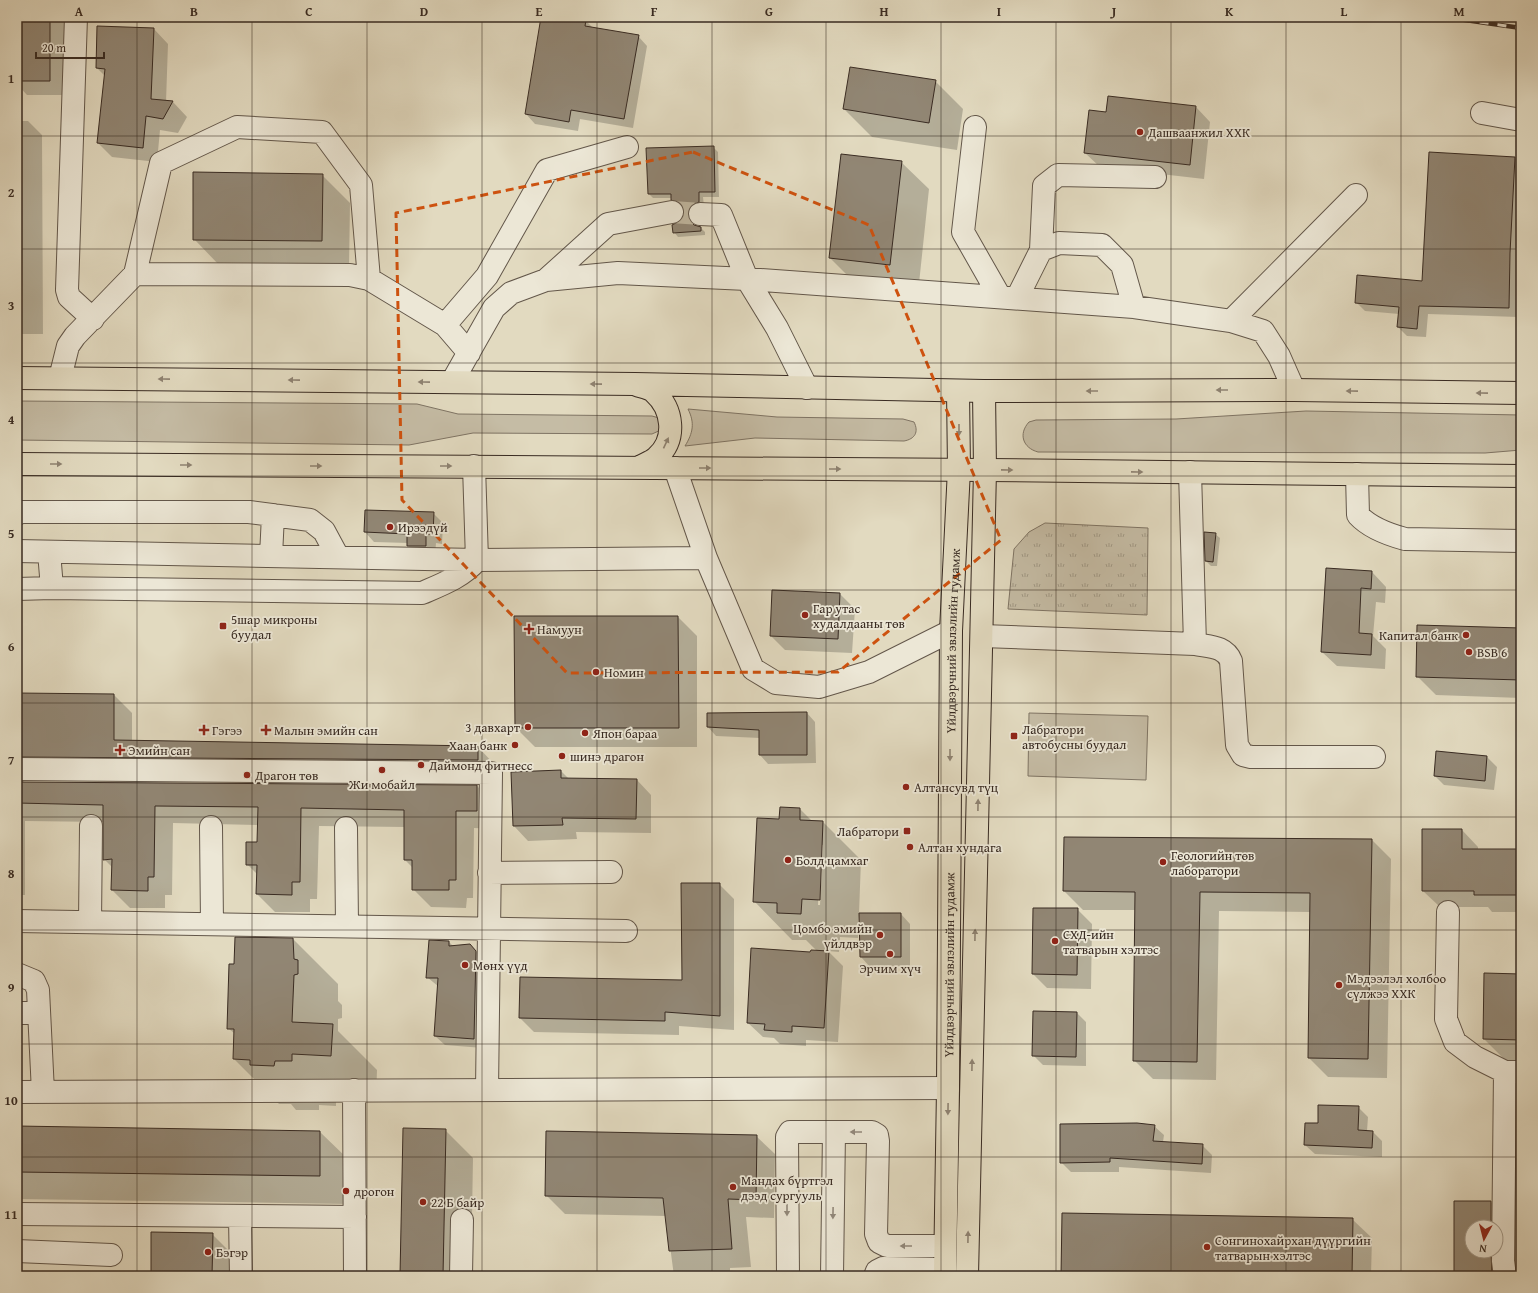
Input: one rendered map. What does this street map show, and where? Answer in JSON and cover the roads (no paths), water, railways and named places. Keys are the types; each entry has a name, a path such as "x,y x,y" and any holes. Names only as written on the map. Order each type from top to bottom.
{"main road":[{"path":"17,378 635,384 958,391 1294,390 1521,393"},
{"path":"635,384 653,391 666,405 671,423 668,442 657,458 638,468"},
{"name":"Үйлдвэрчний эвлэлийн гудамж","path":"945,1272 948,1088 951,631 959,469 958,391"},
{"name":"Үйлдвэрчний эвлэлийн гудамж","path":"967,1276 982,636 985,470 984,391"},
{"path":"17,464 959,469 1521,476"}],"street":[{"path":"76,17 67,290 69,297 93,319"},
{"path":"1482,114 1521,120"},
{"path":"60,378 68,346 74,336 93,319 135,274 161,163 237,127 322,132 362,185 369,279"},
{"path":"975,127 963,232 1009,298"},
{"path":"445,325 487,276 547,170 627,147"},
{"path":"1009,298 1041,250 1044,186 1058,175 1155,177"},
{"path":"1230,321 1356,195"},
{"path":"546,280 608,224 672,212"},
{"path":"700,214 721,215 747,279 777,328 807,388"},
{"path":"1041,250 1059,244 1102,245 1122,265 1134,307"},
{"path":"135,274 350,275 369,279 445,325 469,353"},
{"path":"452,382 494,308 511,293 546,280 618,274 747,279 1134,307 1230,321 1263,331 1279,356 1294,390"},
{"path":"17,589 52,588 422,593 447,583 468,570 478,560 474,466"},
{"path":"675,468 706,558 753,669 776,682 819,687 869,672 951,631"},
{"path":"1190,472 1195,644"},
{"path":"1358,474 1358,515 1362,520 1394,537 1405,540 1521,542"},
{"path":"17,514 20,512 249,512 273,515 310,520 324,531 338,557"},
{"path":"272,556 273,515"},
{"path":"17,551 478,560 706,558"},
{"path":"49,552 52,588"},
{"path":"982,636 1195,644 1221,648 1228,654 1231,661 1237,745 1243,755 1251,757 1374,757"},
{"path":"17,769 491,773 487,1090"},
{"path":"90,922 91,826"},
{"path":"211,826 212,924"},
{"path":"346,828 347,926"},
{"path":"489,873 611,872"},
{"path":"1448,912 1446,1019 1455,1042 1475,1057 1513,1072 1503,1260 1505,1276"},
{"path":"17,921 626,931"},
{"path":"17,974 34,982 38,990 43,1092"},
{"path":"17,1013 39,1013"},
{"path":"17,1092 948,1088"},
{"path":"354,1090 355,1276"},
{"path":"788,1276 787,1137 790,1132 872,1132 877,1135 876,1234 879,1242 887,1246 945,1246"},
{"path":"832,1276 834,1132"},
{"path":"17,1214 355,1217"},
{"path":"240,1216 241,1276"},
{"path":"461,1276 462,1220"},
{"path":"17,1251 111,1255"},
{"path":"875,1276 877,1271 883,1268 945,1272"}],"tunnel":[{"path":"672,212 700,214"}],"railway":[{"path":"1444,17 1521,28"}],"place":[{"name":"Дашваанжил ХХК","path":"1140,132"},
{"name":"Ирээдүй","path":"390,527"},
{"name":"Гар утас худалдааны төв","path":"805,615"},
{"name":"5шар микроны буудал","path":"223,626"},
{"name":"Намуун","path":"529,629"},
{"name":"Капитал банк","path":"1466,635"},
{"name":"BSB 6","path":"1469,652"},
{"name":"Номин","path":"596,672"},
{"name":"3 давхарт","path":"528,727"},
{"name":"Гэгээ","path":"204,730"},
{"name":"Малын эмийн сан","path":"266,730"},
{"name":"Япон бараа","path":"585,733"},
{"name":"Лабратори автобусны буудал","path":"1014,736"},
{"name":"Хаан банк","path":"515,745"},
{"name":"Эмийн сан","path":"120,750"},
{"name":"шинэ драгон","path":"562,756"},
{"name":"Даймонд фитнесс","path":"421,765"},
{"name":"Жи мобайл","path":"382,770"},
{"name":"Драгон төв","path":"247,775"},
{"name":"Алтансувд түц","path":"906,787"},
{"name":"Лабратори","path":"907,831"},
{"name":"Алтан хундага","path":"910,847"},
{"name":"Болд цамхаг","path":"788,860"},
{"name":"Геологийн төв лаборатори","path":"1163,862"},
{"name":"Цомбо эмийн үйлдвэр","path":"880,935"},
{"name":"СХД-ийн татварын хэлтэс","path":"1055,941"},
{"name":"Эрчим хүч","path":"890,954"},
{"name":"Мөнх үүд","path":"465,965"},
{"name":"Мэдээлэл холбоо сүлжээ ХХК","path":"1339,985"},
{"name":"Мандах бүртгэл дээд сургууль","path":"733,1187"},
{"name":"дрогон","path":"346,1191"},
{"name":"22 Б байр","path":"423,1202"},
{"name":"Сонгинохайрхан дүүргийн татварын хэлтэс","path":"1207,1247"},
{"name":"Бэгэр","path":"208,1252"}]}
